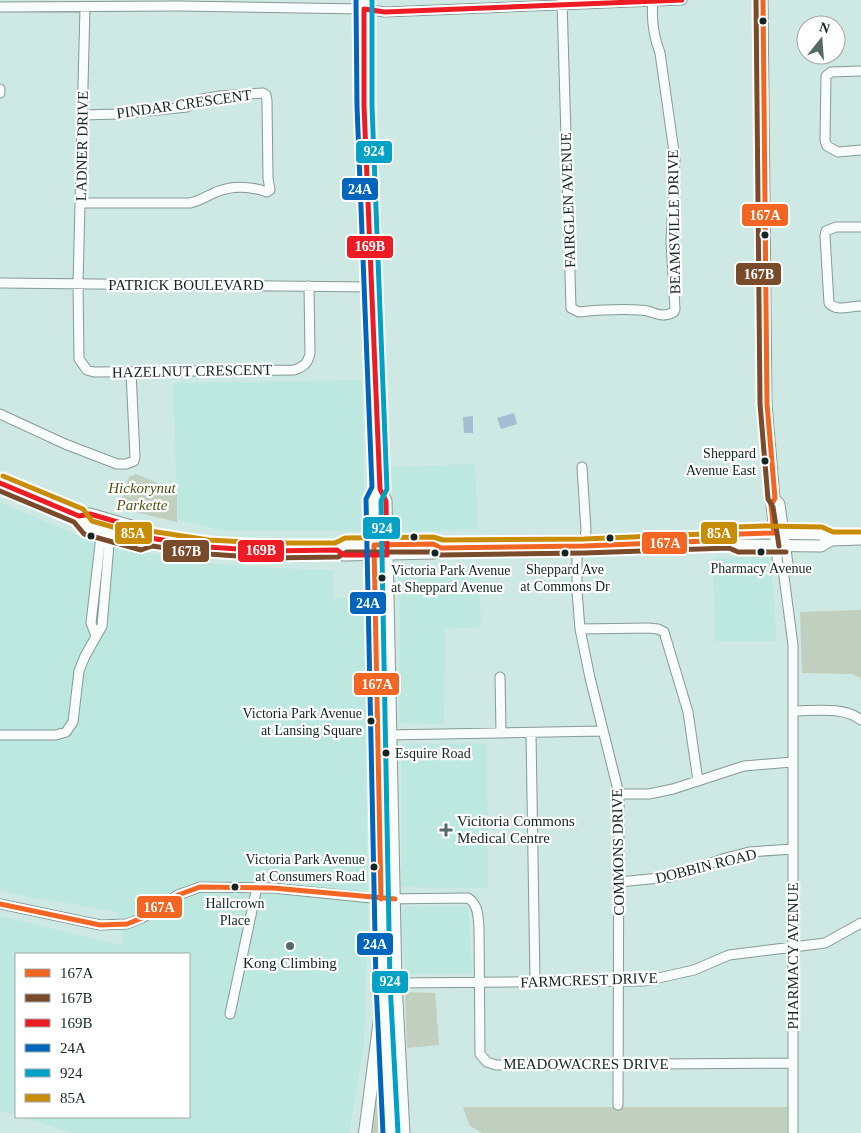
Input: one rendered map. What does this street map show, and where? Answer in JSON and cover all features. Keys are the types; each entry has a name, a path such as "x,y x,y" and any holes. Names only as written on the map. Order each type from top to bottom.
{"highway":[{"path":"365,1133 384,996"}],"main road":[{"path":"364,5 364,106 380,489 386,501 385,735 381,899 391,1133"},
{"path":"0,483 79,516 87,526 142,543 150,538 208,547 262,551 337,550 345,545 374,550 434,553 441,548 584,546 731,540 739,546 780,539 821,546 831,540 861,540"},
{"path":"380,489 373,498 374,550 385,735 392,813 396,983 404,1133"},
{"path":"79,516 90,514 146,530 150,538"}],"street":[{"path":"0,7 364,5 385,12 474,4 682,0"},
{"name":"PHARMACY AVENUE","path":"763,0 767,404 775,498 780,504 780,539 788,564 783,569 792,645 793,1133"},
{"name":"BEAMSVILLE DRIVE","path":"653,1 654,36 660,53 675,159 672,242 675,309 674,312 661,316"},
{"name":"FAIRGLEN AVENUE","path":"562,3 571,308 579,312 646,310 661,316"},
{"name":"LADNER DRIVE","path":"78,284 85,7"},
{"path":"861,71 831,72 826,76 825,140 827,146 838,152 861,150"},
{"name":"PINDAR CRESCENT","path":"80,203 190,202 200,201 230,187 252,188 267,192 270,190 267,101 266,95 263,93 220,96 202,100 187,107 83,115"},
{"path":"861,227 836,227 826,231 825,236 828,303 832,307 838,308 861,306"},
{"name":"PATRICK BOULEVARD","path":"0,283 372,287"},
{"name":"HAZELNUT CRESCENT","path":"78,284 78,359 87,370 94,372 294,370 302,367 309,360 310,354 309,286"},
{"path":"0,414 65,444 117,464 126,464 134,461 135,457 131,372"},
{"name":"COMMONS DRIVE","path":"582,467 586,530 584,546 577,558 580,629 603,731 620,794 618,1104"},
{"path":"0,735 56,735 66,732 73,722 79,671 96,636 91,623 107,520"},
{"path":"580,629 648,628 664,632 688,712 698,780"},
{"path":"500,677 501,732"},
{"path":"793,711 850,713 861,720"},
{"path":"385,735 603,731"},
{"path":"531,733 535,982"},
{"path":"620,794 649,794 744,766 792,762"},
{"name":"DOBBIN ROAD","path":"619,882 670,877 749,852 793,849"},
{"name":"MEADOWACRES DRIVE","path":"0,904 100,925 127,924 142,918 178,896 200,887 257,887 381,899 468,898 477,909 479,927 480,1054 487,1062 496,1065 793,1063"},
{"path":"230,1014 257,887"},
{"name":"FARMCREST DRIVE","path":"396,983 645,981 694,970 729,956 830,942 861,923"}],"shaded area":[{"path":"362,380 365,531 227,531 178,520 173,383"},
{"path":"475,464 478,529 394,533 391,467"},
{"path":"0,503 83,537 182,561 272,568 333,570 334,598 364,598 368,910 364,1045 349,1133 73,1133 24,1118 190,1118 190,953 15,953 15,1115 0,1110 0,916 124,946 118,912 0,890"},
{"path":"769,556 774,594 776,641 715,641 713,558"},
{"path":"479,565 481,627 445,629 444,724 399,723 400,628 398,567"},
{"path":"487,743 488,888 401,887 401,744"},
{"path":"409,906 466,906 469,912 472,973 405,974 401,918 403,909"}],"green space":[{"name":"Hickorynut Parkette","path":"136,474 177,491 177,522 118,508 129,477"},
{"path":"861,610 861,678 852,674 802,673 800,612"},
{"path":"405,992 435,993 439,1045 407,1048"},
{"path":"378,1068 381,1133 370,1133"},
{"path":"463,1107 787,1107 787,1133 482,1133 470,1126"}],"water":[{"path":"514,413 517,424 501,429 497,418"},
{"path":"473,416 473,433 464,433 463,417"}],"transit line":[{"name":"24A","path":"356,0 357,106 372,487 366,499 376,983 383,1133"},
{"name":"924","path":"372,0 372,106 387,489 381,501 390,983 398,1133"},
{"name":"169B","path":"364,9 385,12 682,0"},
{"name":"167B","path":"756,0 760,404 768,499 773,507 779,546"},
{"name":"167A","path":"381,899 374,545 433,544 441,548 584,546 731,540 739,534 774,533 771,505 775,498 767,404 763,0"},
{"name":"169B","path":"0,483 79,516 90,514 145,530 150,538 208,547 268,551 337,550 344,555 387,555 386,501 380,489 364,106 364,9"},
{"name":"85A","path":"3,476 83,509 92,521 141,535 150,531 209,540 268,543 335,543 345,538 433,537 443,540 584,539 728,533 737,527 765,526 822,527 833,532 861,532"},
{"name":"167B","path":"0,491 74,522 84,534 141,550 152,546 208,554 268,558 338,557 347,552 431,552 441,555 729,548 738,552 786,552"},
{"name":"167A","path":"0,904 100,925 127,924 142,918 178,895 200,887 273,888 395,899"}],"place":[{"name":"Sheppard Avenue East","path":"765,461"},
{"name":"Pharmacy Avenue","path":"761,552"},
{"name":"Sheppard Ave at Commons Dr","path":"565,553"},
{"name":"Victoria Park Avenue at Sheppard Avenue","path":"382,578"},
{"name":"Victoria Park Avenue at Lansing Square","path":"371,721"},
{"name":"Esquire Road","path":"386,753"},
{"name":"Vicitoria Commons Medical Centre","path":"446,830"},
{"name":"Victoria Park Avenue at Consumers Road","path":"374,867"},
{"name":"Hallcrown Place","path":"235,887"},
{"name":"Kong Climbing","path":"290,946"}]}
